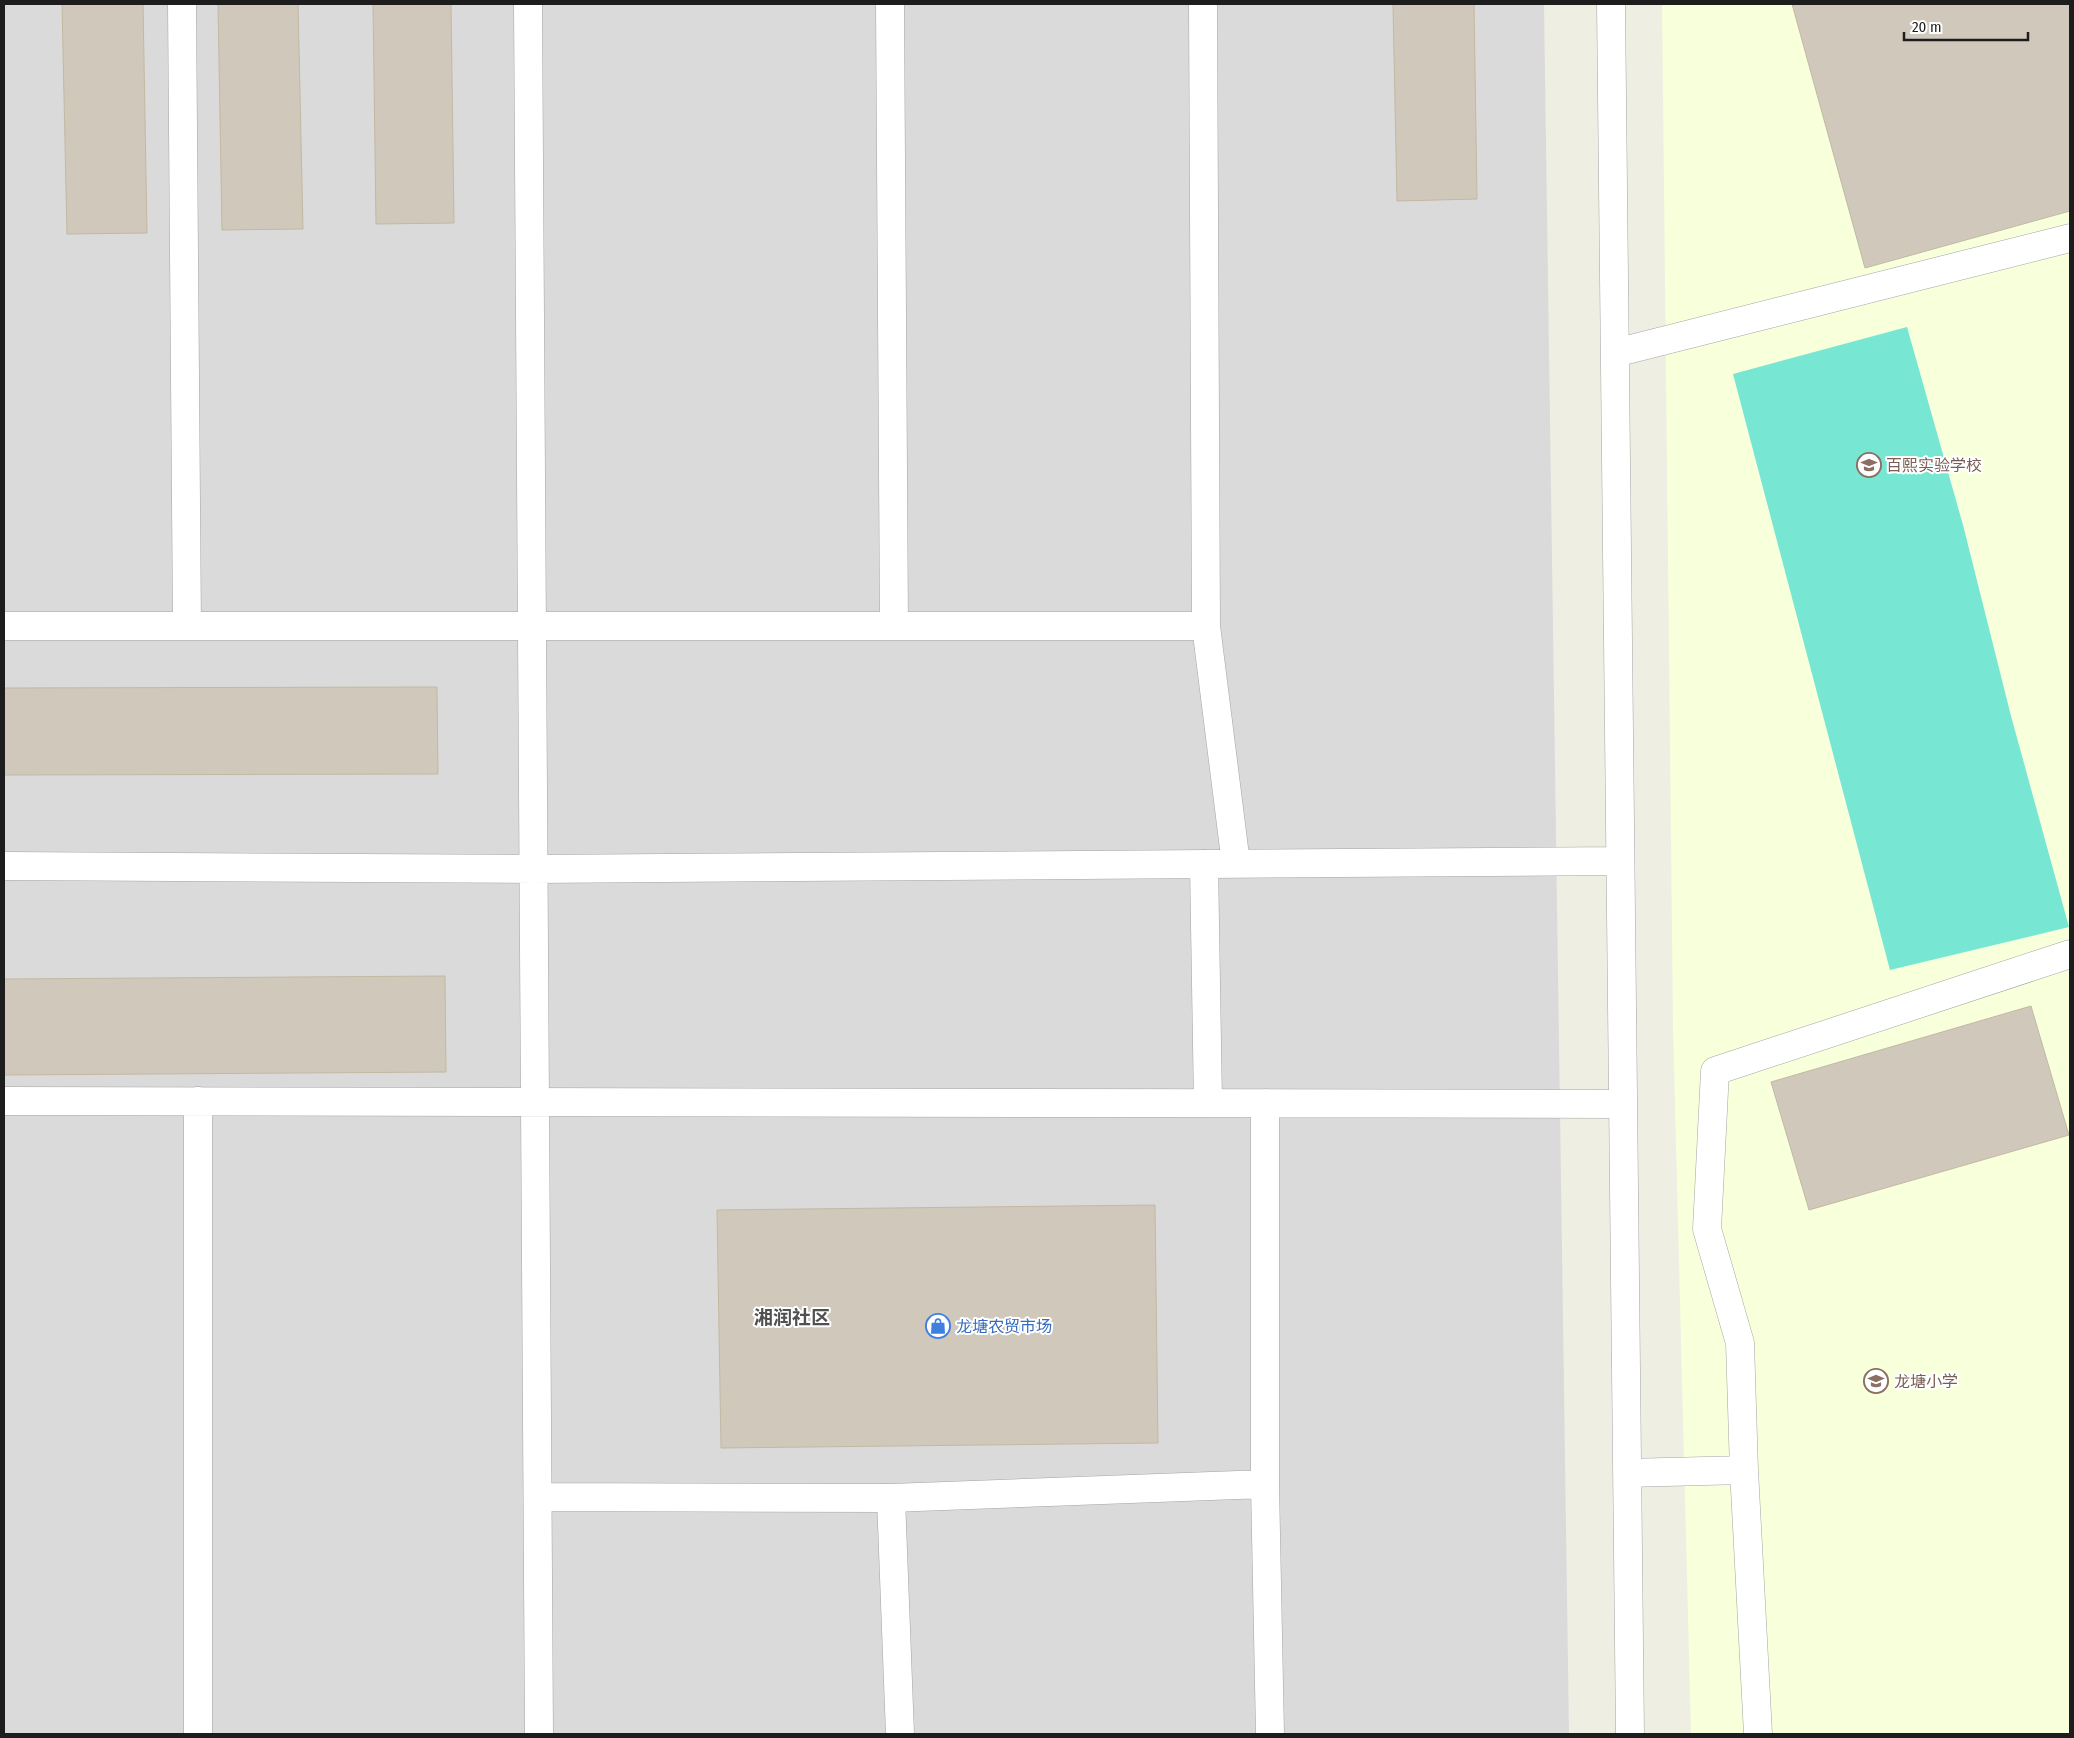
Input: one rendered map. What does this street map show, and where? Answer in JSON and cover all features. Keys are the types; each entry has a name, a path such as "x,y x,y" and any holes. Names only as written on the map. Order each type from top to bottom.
{"street":[{"path":"182,4 187,626"},
{"path":"528,4 539,1734"},
{"path":"890,4 894,626"},
{"path":"1203,4 1206,626 1236,864"},
{"path":"1611,4 1630,1734"},
{"path":"1615,353 2070,238"},
{"path":"4,626 1206,626"},
{"path":"4,866 533,869 1620,861"},
{"path":"1204,864 1208,1103"},
{"path":"1758,1734 1744,1470 1740,1343 1707,1230 1715,1071 2070,954"},
{"path":"4,1101 1623,1104"},
{"path":"198,1101 198,1734"},
{"path":"1265,1103 1264,1484 1270,1734"},
{"path":"1627,1473 1744,1470"},
{"path":"538,1497 891,1498 1264,1484"},
{"path":"891,1498 900,1734"}],"shaded area":[{"path":"4,4 1544,4 1569,1734 4,1734"},
{"path":"1662,4 2070,4 2070,1734 1691,1734 1673,1028"},
{"path":"1907,327 1963,525 2011,716 2069,927 1890,970 1733,374"}],"building":[{"path":"62,4 143,4 147,233 67,234"},
{"path":"218,4 298,4 303,229 222,230"},
{"path":"373,4 451,4 454,223 376,224"},
{"path":"1393,4 1474,4 1477,199 1397,201"},
{"path":"1792,4 2070,4 2070,211 1865,268"},
{"path":"437,687 438,774 4,775 4,688"},
{"path":"445,976 446,1072 4,1075 4,979"},
{"path":"2031,1006 2069,1135 1809,1210 1771,1082"},
{"name":"龙塘农贸市场","path":"1155,1205 1158,1443 721,1448 717,1210"}],"place":[{"name":"百熙实验学校","path":"1869,465"},
{"name":"龙塘农贸市场","path":"938,1326"},
{"name":"龙塘小学","path":"1876,1381"}],"district":[{"name":"湘润社区","path":"792,1317"}]}
